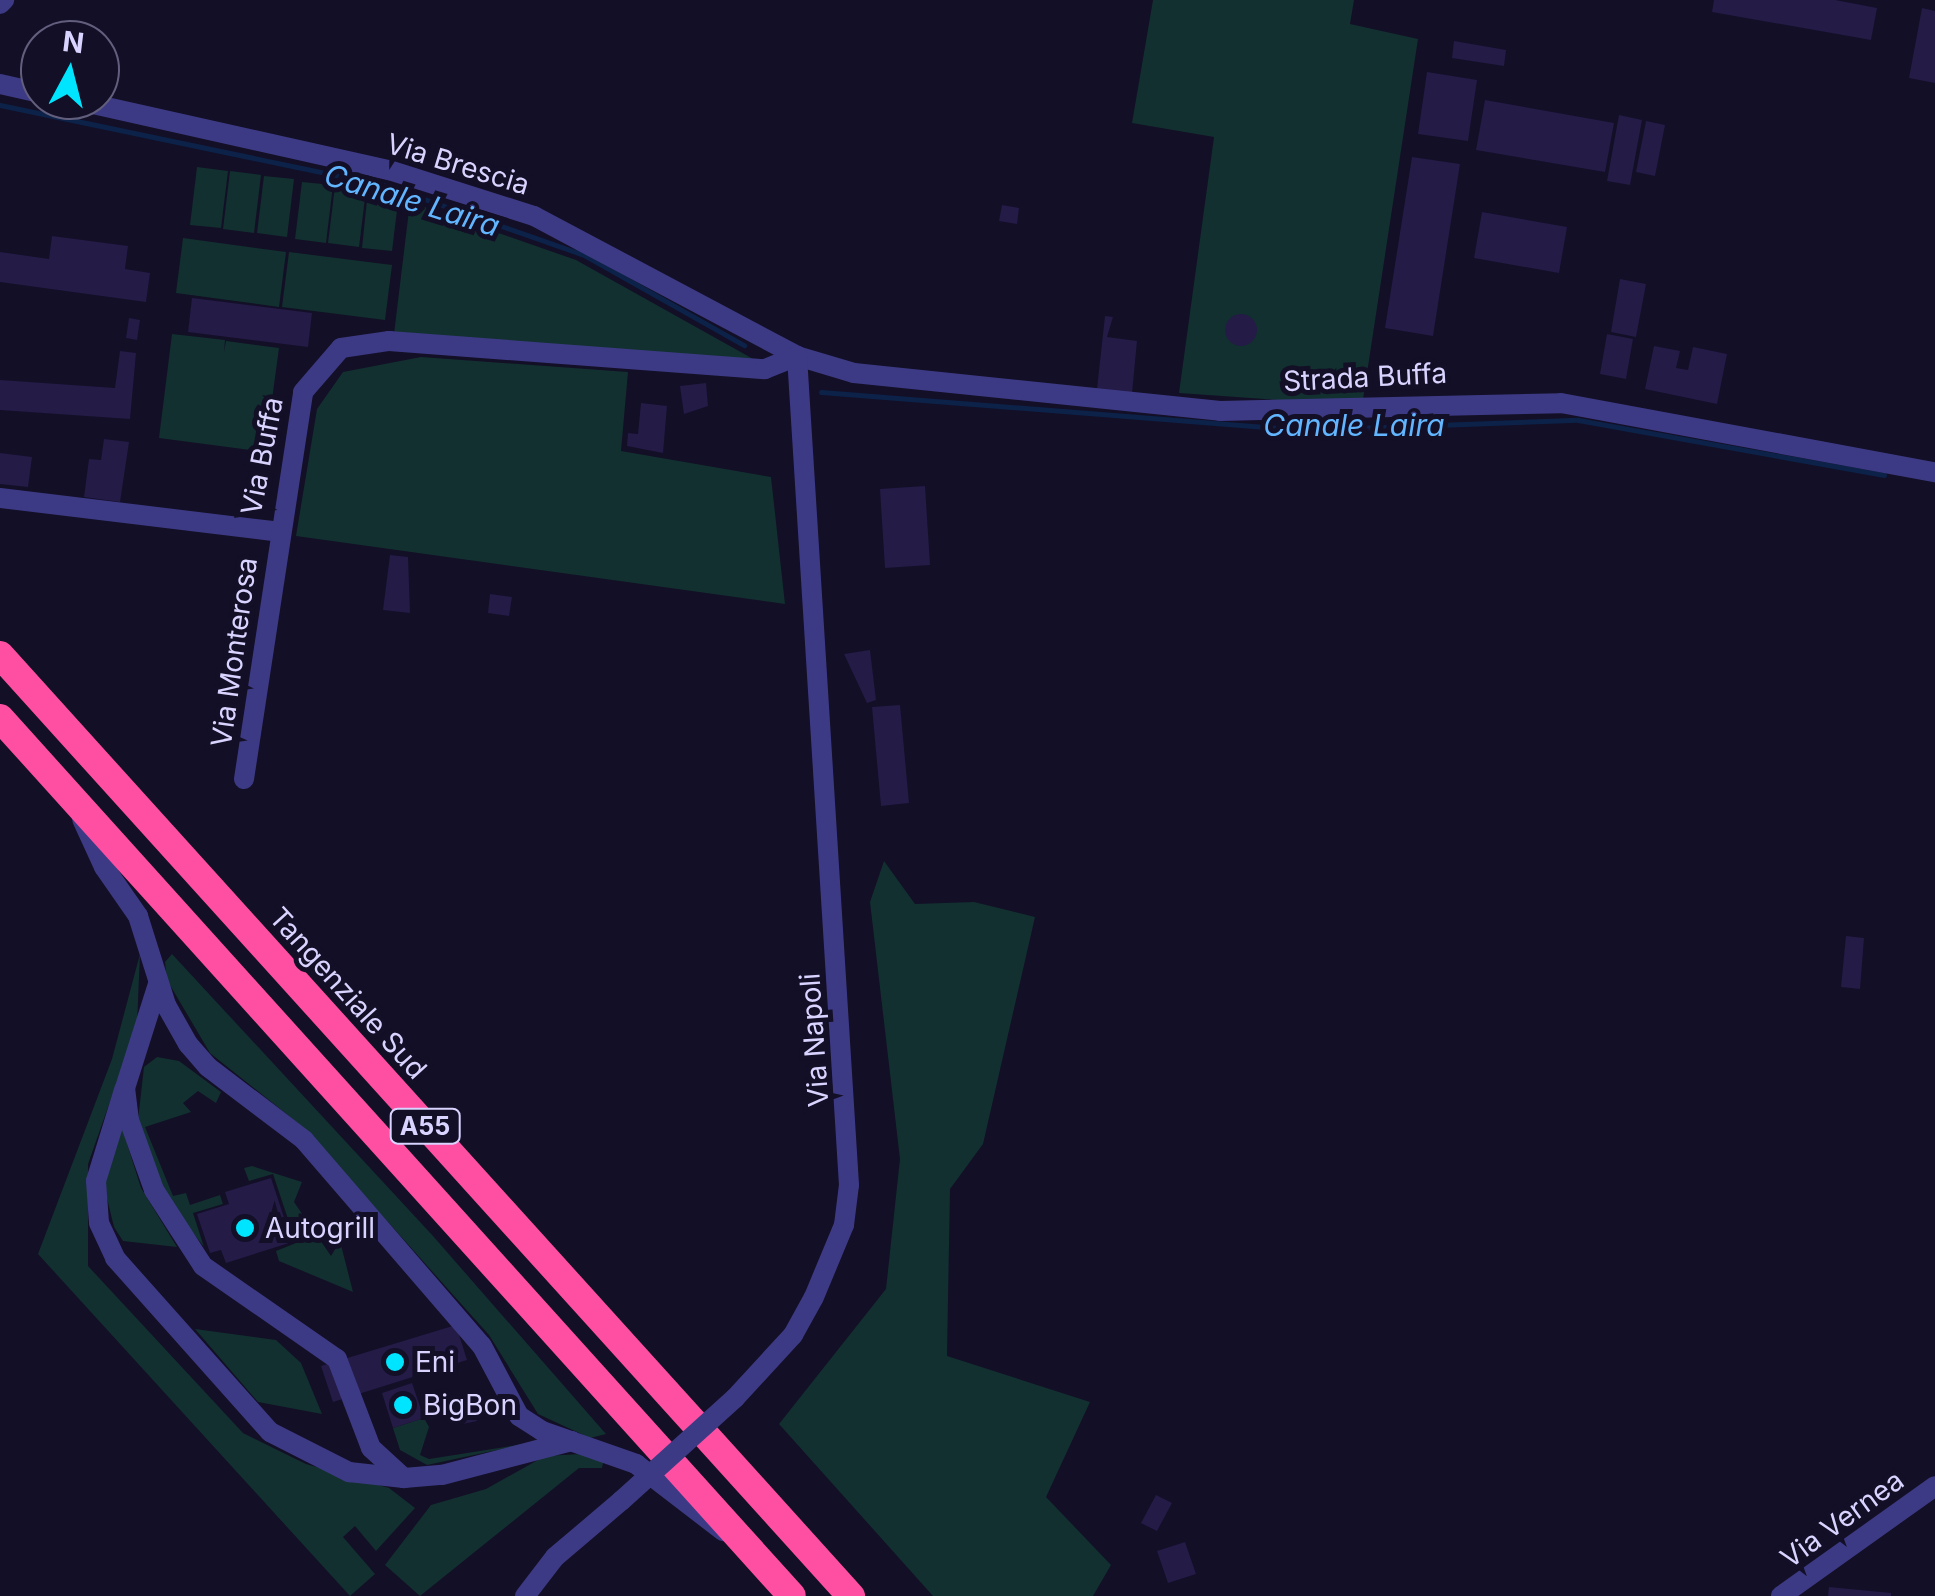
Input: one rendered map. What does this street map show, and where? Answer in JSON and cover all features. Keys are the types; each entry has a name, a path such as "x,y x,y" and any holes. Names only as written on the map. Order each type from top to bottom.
{"highway":[{"name":"Tangenziale Sud","path":"0,655 851,1596"},
{"name":"A55","path":"0,718 792,1596"}],"street":[{"name":"Via Brescia","path":"120,110 390,170 534,216 796,356"},
{"name":"Via Buffa","path":"0,498 279,532 303,392 342,348 389,341 764,369 796,356"},
{"name":"Strada Buffa","path":"796,356 854,373 1220,411 1561,403 1935,472"},
{"name":"Via Napoli","path":"525,1596 555,1557 735,1398 792,1334 814,1298 844,1225 848,1184 796,356"},
{"name":"Via Monterosa","path":"244,779 279,532"},
{"path":"76,803 104,866 138,916 158,984 198,1056 304,1140 482,1346 519,1416 572,1441 636,1464 748,1547"},
{"path":"158,984 96,1181 99,1222 115,1258 270,1432 349,1472 404,1478 442,1474 572,1441"},
{"path":"125,1088 154,1190 192,1252 337,1359 371,1448 404,1478"},
{"name":"Via Vernea","path":"1781,1596 1935,1486"}],"green space":[{"path":"1153,0 1354,0 1350,24 1418,39 1362,406 1179,393 1214,137 1132,123"},
{"path":"197,167 228,171 221,228 190,225"},
{"path":"230,171 261,175 254,233 223,229"},
{"path":"264,176 294,179 287,237 257,233"},
{"path":"302,182 333,185 326,243 295,239"},
{"path":"335,186 366,190 359,247 328,243"},
{"path":"368,190 399,194 392,251 362,248"},
{"path":"410,202 576,260 755,360 394,334"},
{"path":"183,238 286,252 279,307 176,293"},
{"path":"289,252 392,265 385,320 282,307"},
{"path":"172,334 225,340 224,352 226,341 279,348 265,452 159,438"},
{"path":"421,357 628,372 621,451 771,477 785,604 296,536 317,409 343,372"},
{"path":"884,861 915,904 974,902 1035,917 983,1144 950,1189 947,1356 1090,1402 1046,1497 1111,1565 1093,1596 933,1596 779,1424 886,1289 900,1159 870,902"},
{"path":"140,954 137,1025 88,1164 88,1266 243,1433 306,1464 389,1488 415,1508 376,1551 355,1526 343,1537 375,1574 350,1596 38,1254 112,1059"},
{"path":"172,954 433,1236 606,1434 590,1438 538,1414 489,1335 304,1128 210,1053 167,980 165,962"},
{"path":"157,1057 179,1061 221,1092 216,1103 198,1091 183,1103 191,1112 145,1127 173,1196 186,1193 190,1205 220,1195 223,1204 193,1213 204,1247 167,1199 138,1120 144,1067"},
{"path":"122,1128 141,1188 177,1247 123,1241 114,1227 104,1186"},
{"path":"252,1166 302,1182 294,1202 331,1256 340,1241 353,1292 279,1261 276,1251 296,1243 273,1174 249,1181 244,1168"},
{"path":"195,1329 276,1340 301,1363 322,1414 258,1402"},
{"path":"424,1418 429,1427 420,1455 429,1459 530,1443 427,1465 400,1450 393,1428"},
{"path":"581,1454 604,1458 602,1468 579,1468 420,1596 385,1565 431,1505 486,1489 545,1456"}],"building":[{"path":"1714,0 1835,0 1877,8 1871,40 1712,12"},
{"path":"1922,8 1935,11 1935,83 1909,78"},
{"path":"1454,41 1506,50 1504,66 1452,58"},
{"path":"1427,72 1477,80 1468,141 1418,134"},
{"path":"1485,100 1614,123 1605,172 1476,150"},
{"path":"1619,115 1642,120 1630,185 1607,181"},
{"path":"1646,121 1665,125 1655,176 1636,172"},
{"path":"1412,157 1460,164 1433,336 1385,328"},
{"path":"1002,205 1019,208 1017,224 999,221"},
{"path":"1482,212 1567,227 1559,273 1474,258"},
{"path":"52,236 128,246 125,269 150,273 146,302 0,282 0,252 49,259"},
{"path":"1620,279 1646,284 1636,337 1611,332"},
{"path":"192,298 312,313 308,347 188,332"},
{"path":"1241,314 1253,318 1257,330 1253,342 1241,346 1229,342 1225,330 1229,318"},
{"path":"1105,316 1113,317 1107,337 1137,341 1132,393 1097,389"},
{"path":"129,318 140,320 137,340 126,338"},
{"path":"1607,334 1633,339 1626,379 1600,374"},
{"path":"1654,346 1680,351 1676,368 1688,370 1693,347 1727,354 1717,404 1645,389"},
{"path":"120,351 136,353 130,419 0,410 0,380 115,388"},
{"path":"706,383 708,406 684,414 680,386"},
{"path":"641,403 667,406 663,453 627,446 628,433 638,434"},
{"path":"104,439 129,442 120,502 84,497 89,459 101,460"},
{"path":"0,453 32,457 28,487 0,484"},
{"path":"925,486 930,565 885,568 880,489"},
{"path":"390,555 408,557 410,613 383,610"},
{"path":"490,594 512,597 509,616 488,613"},
{"path":"870,650 876,700 867,703 844,654"},
{"path":"900,705 909,803 881,806 872,707"},
{"path":"1846,936 1864,938 1860,989 1841,987"},
{"name":"Autogrill","path":"271,1178 292,1242 226,1263 221,1250 210,1253 197,1214 229,1204 225,1192"},
{"path":"456,1325 467,1360 333,1402 321,1366"},
{"name":"BigBon","path":"412,1383 424,1418 393,1428 382,1393"},
{"path":"472,1400 477,1421 458,1425 453,1404"},
{"path":"1156,1495 1172,1503 1157,1531 1141,1523"},
{"path":"1185,1542 1196,1574 1168,1583 1157,1551"},
{"path":"1829,1587 1891,1593 1891,1596 1828,1596"}],"waterway":[{"name":"Canale Laira","path":"0,105 387,186 584,255 744,345"},
{"name":"Canale Laira","path":"821,392 1301,430 1578,420 1884,475"}],"place":[{"name":"Autogrill","path":"245,1228"},
{"name":"Eni","path":"395,1362"},
{"name":"BigBon","path":"403,1405"}]}
